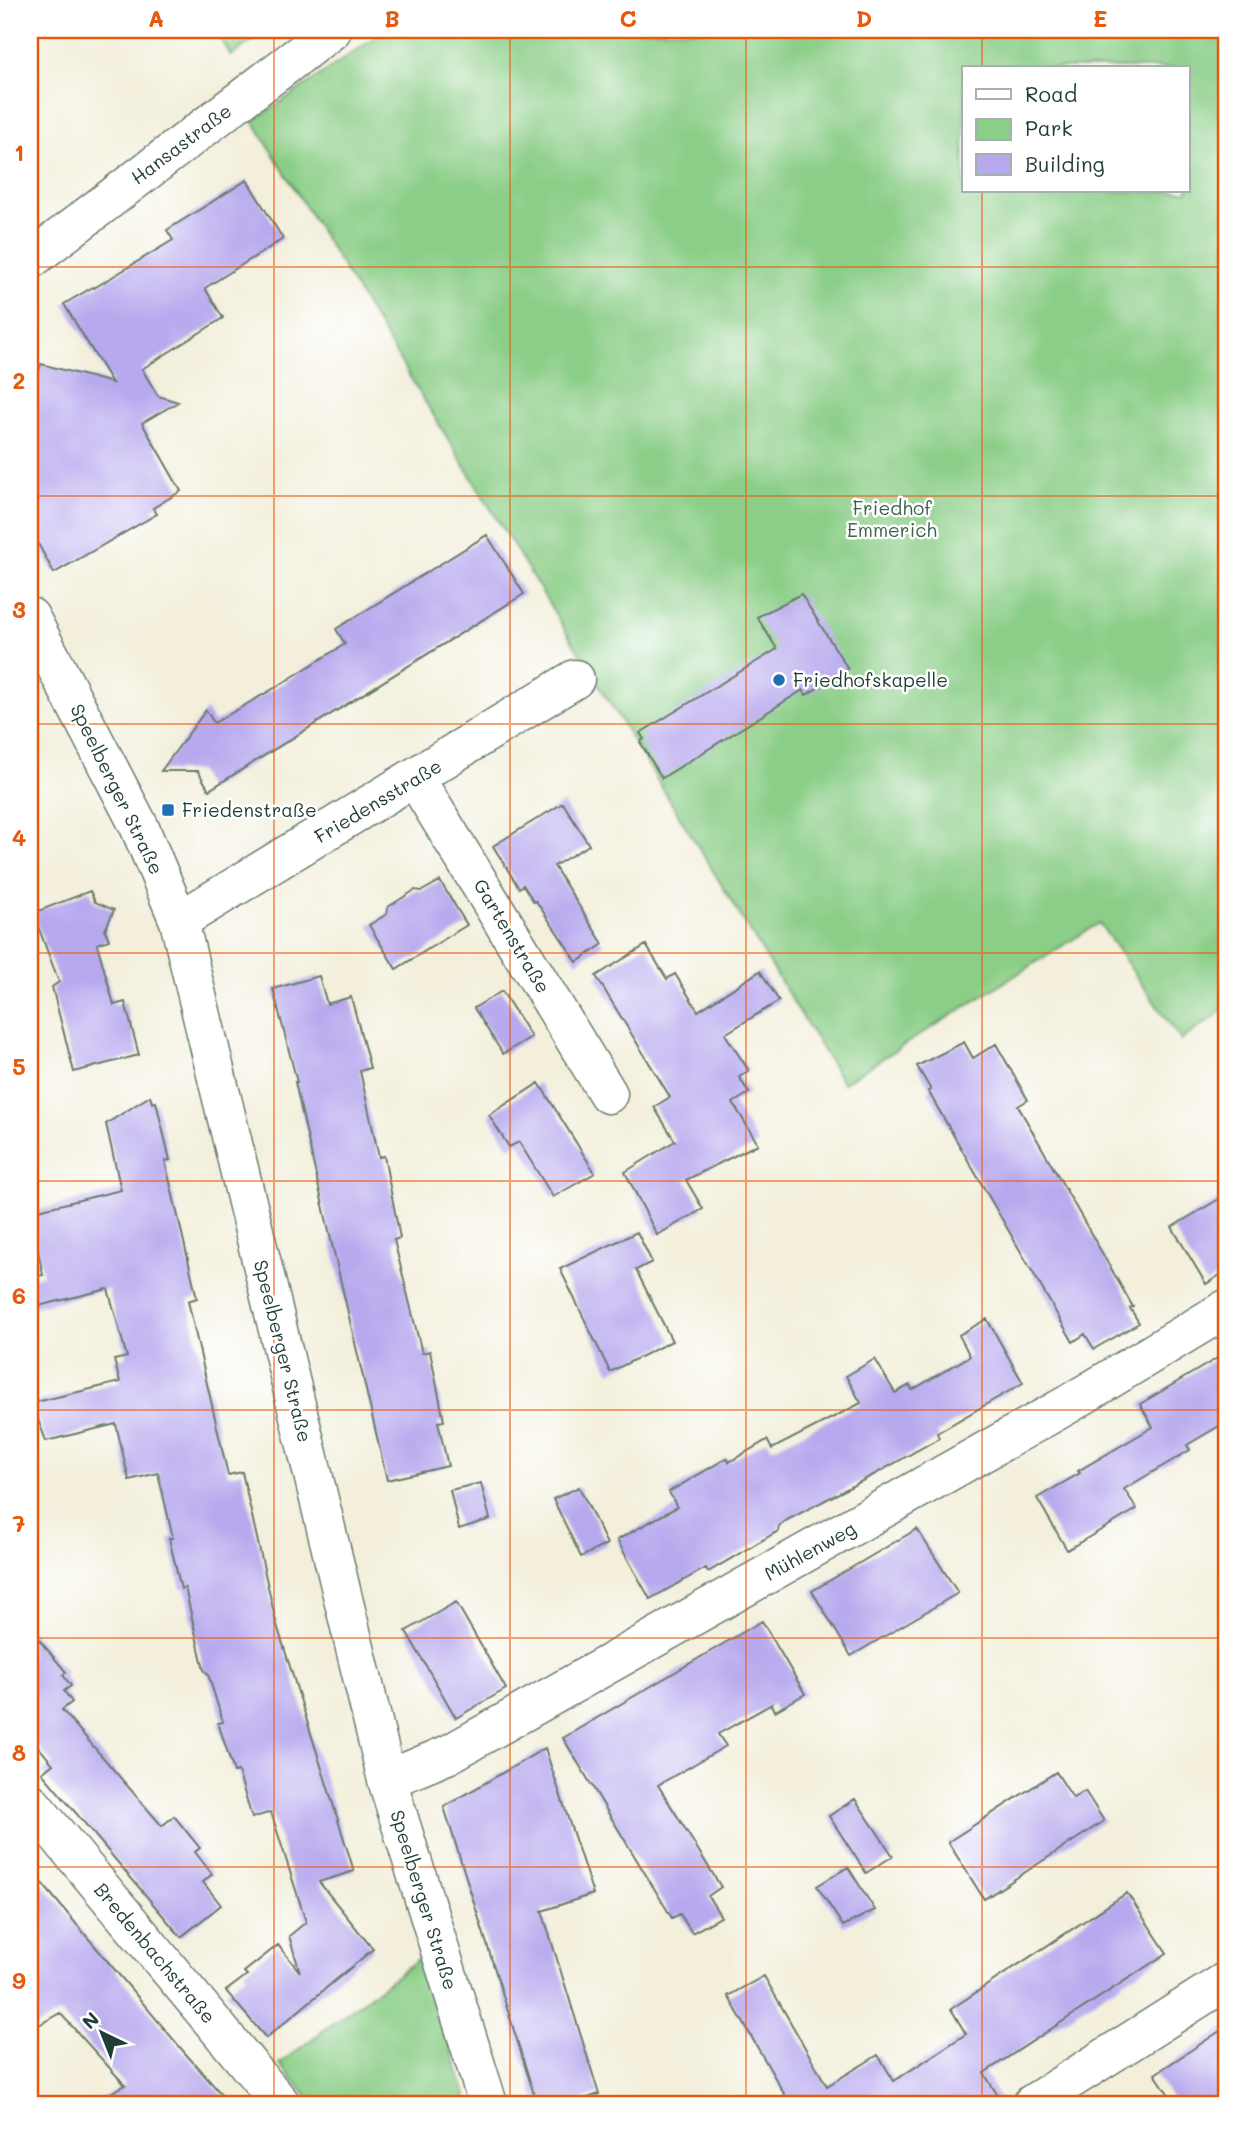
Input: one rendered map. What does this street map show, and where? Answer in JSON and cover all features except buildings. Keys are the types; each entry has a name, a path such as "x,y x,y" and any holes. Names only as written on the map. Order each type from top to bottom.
{"street":[{"name":"Hansastraße","path":"30,260 332,30"},
{"name":"Speelberger Straße","path":"30,617 139,825 179,921 387,1780 488,2104"},
{"name":"Friedensstraße","path":"179,921 575,678"},
{"name":"Gartenstraße","path":"415,778 608,1094"},
{"name":"Mühlenweg","path":"387,1780 461,1748 1067,1405 1226,1309"},
{"name":"Bredenbachstraße","path":"30,1802 281,2104"},
{"path":"1032,2104 1226,1981"}],"green space":[{"path":"216,30 267,30 231,56"},
{"name":"Friedhof Emmerich","path":"386,30 1226,30 1226,1008 1181,1040 1099,923 843,1083 253,121"},
{"path":"421,1957 469,2104 314,2104 279,2064"}],"place":[{"name":"Friedhofskapelle","path":"779,680"},
{"name":"Friedenstraße","path":"168,810"}]}
